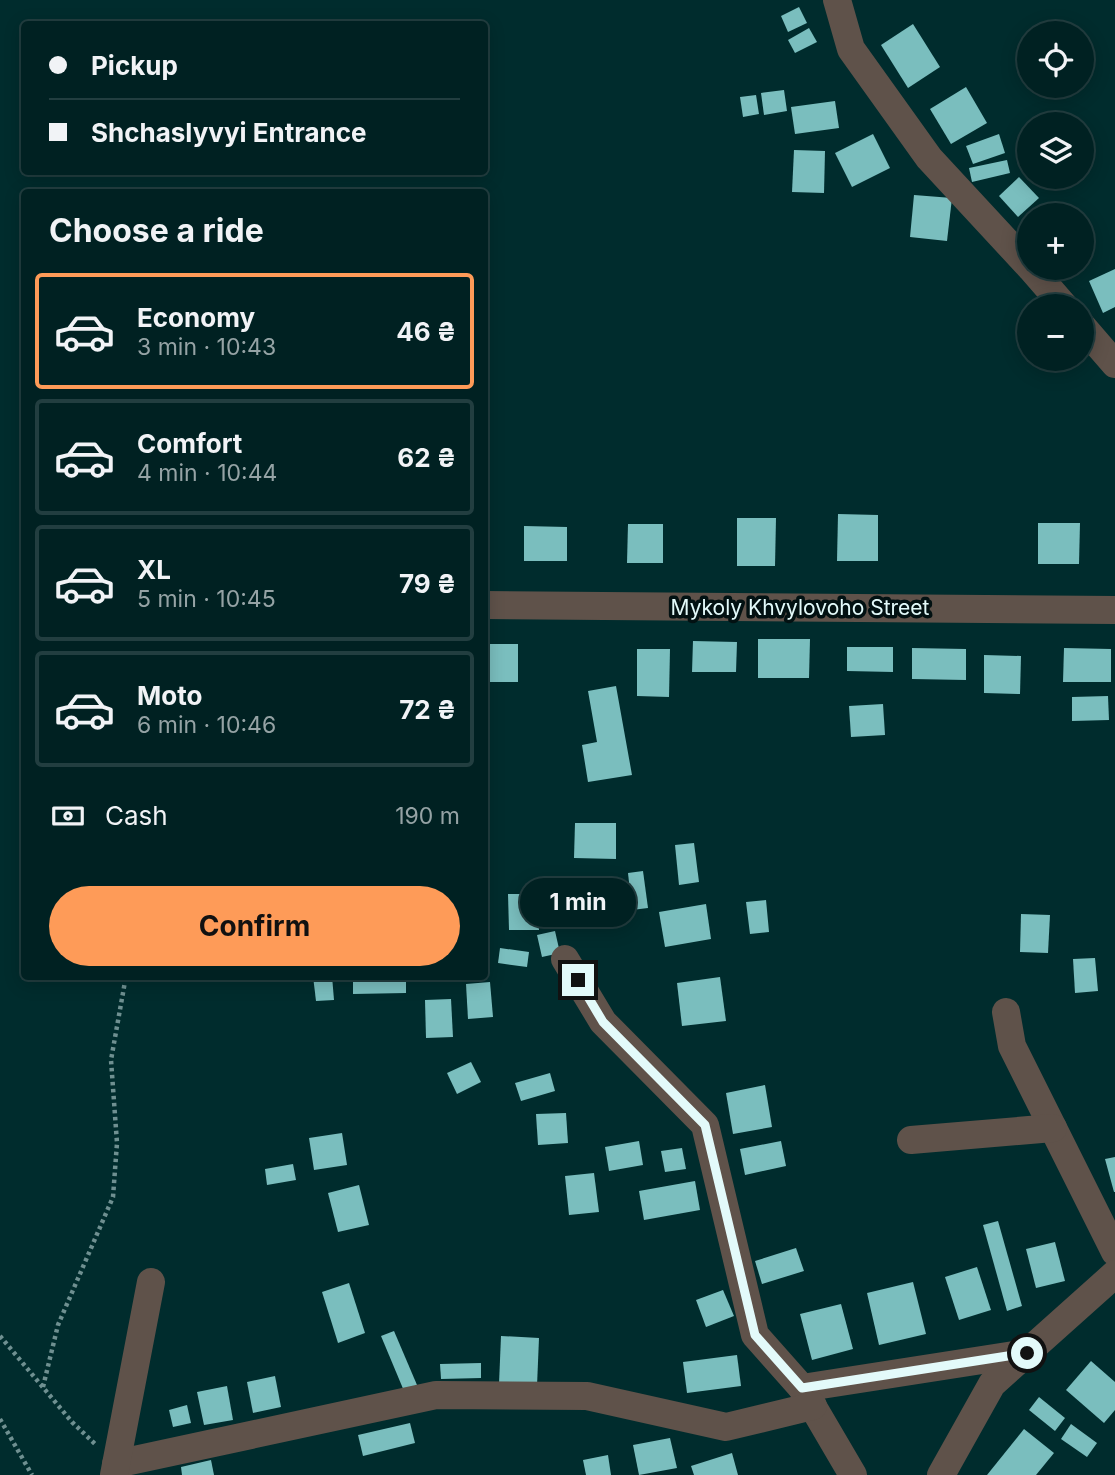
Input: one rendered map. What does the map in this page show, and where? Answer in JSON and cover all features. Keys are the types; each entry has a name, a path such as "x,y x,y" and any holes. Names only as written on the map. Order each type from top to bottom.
{"street":[{"path":"837,0 851,49 922,147 1017,253"},
{"path":"1041,280 1054,294"},
{"path":"1094,340 1115,364"},
{"name":"Mykoly Khvylovoho Street","path":"488,605 1115,610"},
{"path":"565,959 603,1022 705,1125 755,1335 807,1397 853,1475"},
{"path":"1006,1012 1012,1046 1115,1252"},
{"path":"911,1140 1053,1128"},
{"path":"940,1475 992,1384 1115,1274"},
{"path":"151,1282 115,1470 436,1395 587,1396 726,1427 807,1397 1027,1353"}],"path":[{"path":"43,1387 58,1325 113,1197 117,1143 111,1060 125,980"},
{"path":"0,1336 115,1470"},
{"path":"0,1419 32,1475"}],"building":[{"path":"799,7 807,23 788,32 781,16"},
{"path":"913,24 940,67 908,88 881,45"},
{"path":"809,28 817,42 795,53 788,40"},
{"path":"966,87 987,123 951,144 930,109"},
{"path":"784,90 787,111 764,115 761,93"},
{"path":"756,95 759,114 743,117 740,97"},
{"path":"835,101 839,128 795,134 791,107"},
{"path":"873,134 890,168 852,187 835,153"},
{"path":"999,134 1005,153 973,164 966,146"},
{"path":"794,150 825,151 824,193 792,192"},
{"path":"1007,160 1010,173 972,182 969,168"},
{"path":"1017,179 1017,189 1030,189 1039,198 1033,203 1017,203 1017,216 999,196"},
{"path":"914,195 952,198 947,241 910,237"},
{"path":"1115,269 1115,307 1103,313 1089,281"},
{"path":"838,514 878,515 878,561 837,561"},
{"path":"737,518 776,518 775,566 737,566"},
{"path":"1038,523 1080,523 1079,564 1038,564"},
{"path":"628,524 663,524 663,563 627,563"},
{"path":"524,526 567,527 567,561 524,561"},
{"path":"758,639 810,639 809,678 758,678"},
{"path":"693,641 737,642 736,672 692,672"},
{"path":"488,644 518,644 518,682 488,682"},
{"path":"847,647 893,647 893,672 847,671"},
{"path":"912,648 966,649 966,680 912,679"},
{"path":"1064,648 1111,649 1111,682 1063,682"},
{"path":"637,649 670,649 669,697 637,696"},
{"path":"984,655 1021,656 1020,694 984,693"},
{"path":"616,686 632,775 588,782 582,745 597,742 588,691"},
{"path":"1108,696 1109,720 1072,721 1072,697"},
{"path":"883,704 885,735 851,737 849,706"},
{"path":"575,823 616,823 616,859 574,858"},
{"path":"694,843 699,882 679,885 675,845"},
{"path":"643,871 648,908 632,910 628,873"},
{"path":"508,894 538,894 539,930 509,930"},
{"path":"766,900 769,932 750,934 746,902"},
{"path":"706,904 711,939 665,947 659,912"},
{"path":"1021,914 1050,915 1048,953 1020,952"},
{"path":"555,931 560,953 542,957 537,935"},
{"path":"500,948 529,952 527,967 498,963"},
{"path":"1095,958 1098,991 1075,993 1073,959"},
{"path":"720,977 726,1021 682,1026 677,983"},
{"path":"313,980 332,980 334,1000 316,1001"},
{"path":"353,980 406,980 406,993 353,994"},
{"path":"490,982 493,1017 468,1019 466,984"},
{"path":"451,999 453,1037 426,1038 425,1000"},
{"path":"471,1062 481,1082 457,1094 447,1073"},
{"path":"550,1073 555,1091 521,1101 515,1083"},
{"path":"765,1085 772,1127 733,1134 726,1093"},
{"path":"566,1113 568,1143 538,1145 536,1114"},
{"path":"342,1133 347,1165 314,1170 309,1138"},
{"path":"639,1141 643,1165 609,1171 605,1147"},
{"path":"781,1141 786,1166 745,1175 740,1149"},
{"path":"682,1148 686,1169 665,1172 661,1151"},
{"path":"1115,1157 1115,1192 1114,1192 1105,1159"},
{"path":"293,1164 296,1180 267,1185 265,1169"},
{"path":"594,1173 599,1212 569,1215 565,1176"},
{"path":"695,1181 700,1210 644,1220 639,1191"},
{"path":"359,1185 369,1225 338,1232 328,1193"},
{"path":"998,1221 1022,1306 1007,1311 983,1225"},
{"path":"1055,1242 1065,1281 1036,1288 1026,1249"},
{"path":"796,1248 804,1271 762,1284 755,1261"},
{"path":"977,1267 991,1310 959,1320 945,1277"},
{"path":"913,1282 926,1334 879,1345 867,1293"},
{"path":"349,1283 365,1333 338,1343 322,1292"},
{"path":"723,1290 734,1316 706,1327 696,1300"},
{"path":"841,1304 853,1349 812,1360 800,1314"},
{"path":"394,1331 417,1385 404,1391 381,1336"},
{"path":"501,1336 539,1338 537,1386 499,1384"},
{"path":"737,1355 741,1386 687,1393 683,1362"},
{"path":"1091,1361 1115,1382 1115,1410 1104,1423 1066,1390"},
{"path":"481,1363 481,1378 441,1379 440,1364"},
{"path":"275,1376 281,1407 253,1413 247,1382"},
{"path":"227,1386 233,1420 204,1425 197,1392"},
{"path":"1039,1397 1065,1418 1055,1431 1029,1410"},
{"path":"187,1405 191,1423 173,1427 169,1410"},
{"path":"410,1423 415,1443 363,1456 358,1435"},
{"path":"1071,1424 1097,1443 1087,1457 1061,1439"},
{"path":"1024,1429 1054,1453 1036,1475 987,1475"},
{"path":"670,1438 677,1468 639,1475 633,1445"},
{"path":"732,1453 738,1475 694,1475 691,1466"},
{"path":"608,1455 611,1475 586,1475 583,1460"},
{"path":"211,1460 214,1475 182,1475 181,1467"}],"route":[{"path":"578,980 603,1022 705,1125 755,1335 802,1388 1027,1353"}]}
